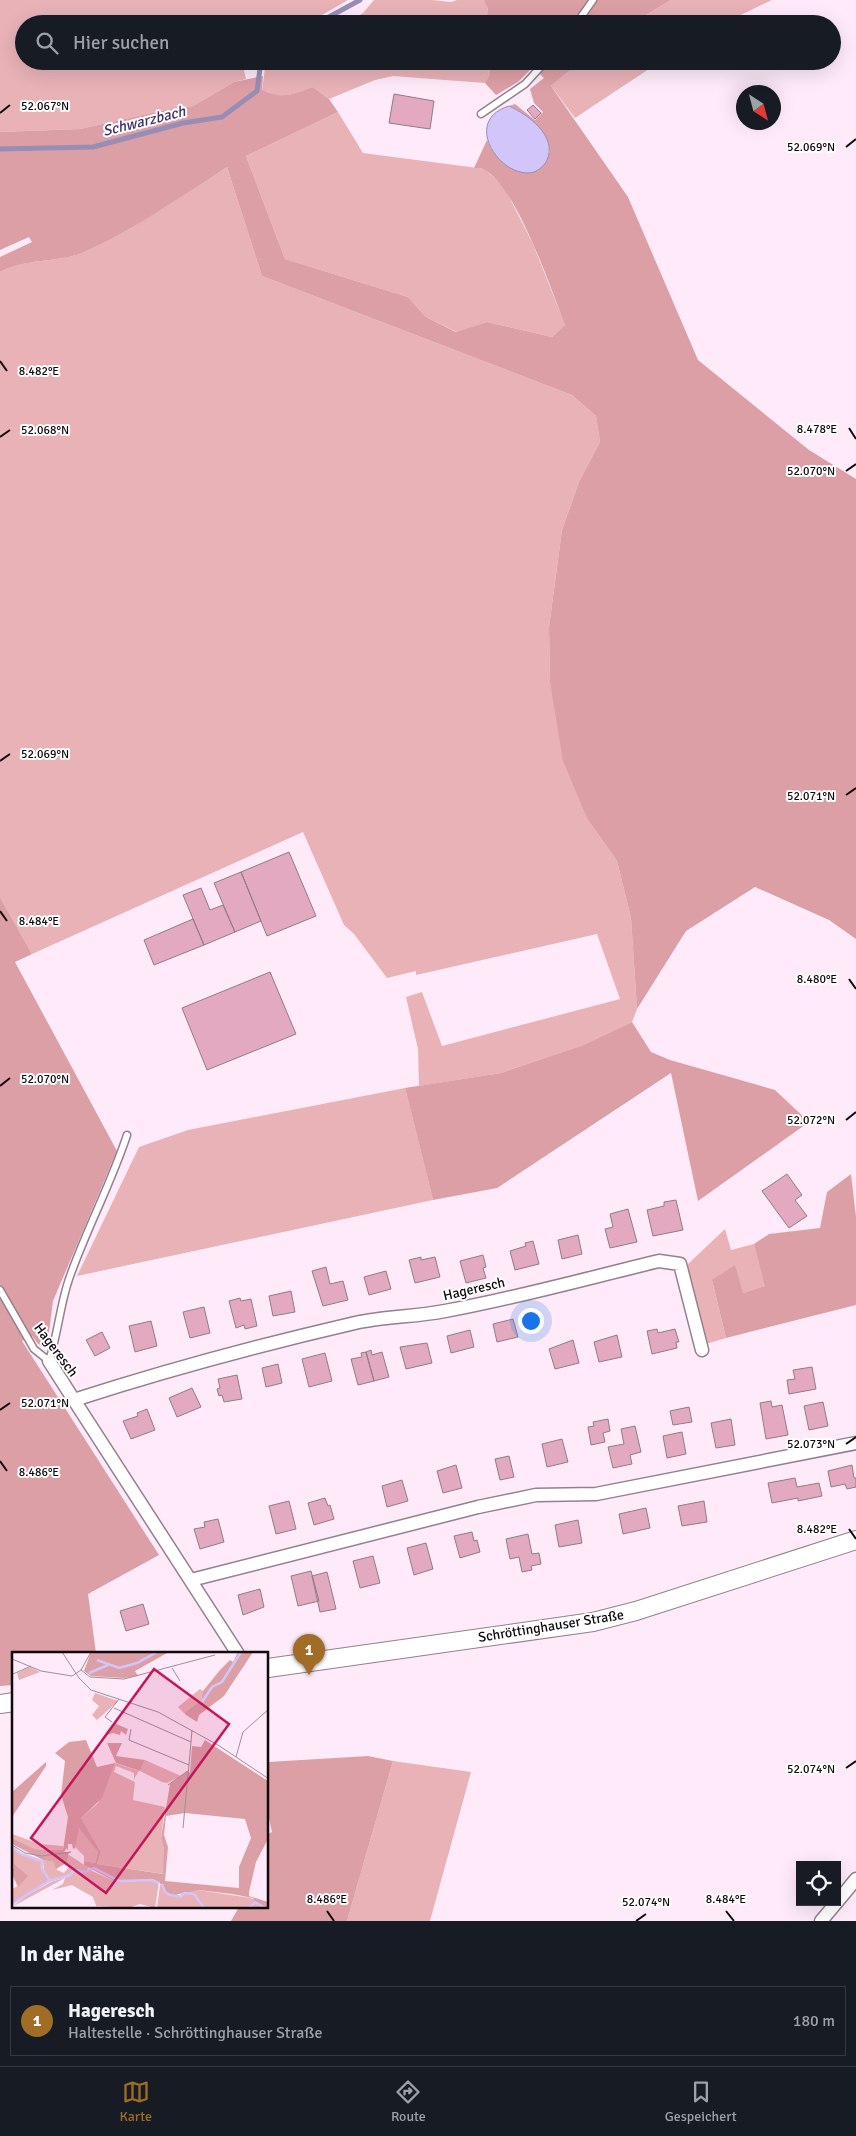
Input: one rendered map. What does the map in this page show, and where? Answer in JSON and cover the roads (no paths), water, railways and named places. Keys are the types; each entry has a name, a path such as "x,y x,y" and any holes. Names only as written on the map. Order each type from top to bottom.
{"main road":[{"name":"Schröttinghauser Straße","path":"269,1668 593,1622 636,1611 856,1540"}],"street":[{"name":"Hageresch","path":"74,1400 189,1364 357,1322 422,1315 468,1307 659,1261 680,1264 702,1350"},
{"name":"Hageresch","path":"49,1361 237,1652"},
{"path":"191,1580 378,1531 536,1495 596,1494 856,1443"},
{"path":"841,1897 856,1879"},
{"path":"821,1921 834,1906"}],"lane":[{"path":"582,15 593,0"},
{"path":"481,114 525,84 538,70"},
{"path":"49,1361 69,1278 119,1160 127,1135"},
{"name":"Hageresch","path":"0,1290 34,1349 49,1361"}],"waterway":[{"name":"Schwarzbach","path":"332,15 360,0"},
{"name":"Schwarzbach","path":"0,149 93,147 183,123 222,117 257,91 260,70"}],"place":[{"name":"Hageresch","path":"309,1675"}]}
